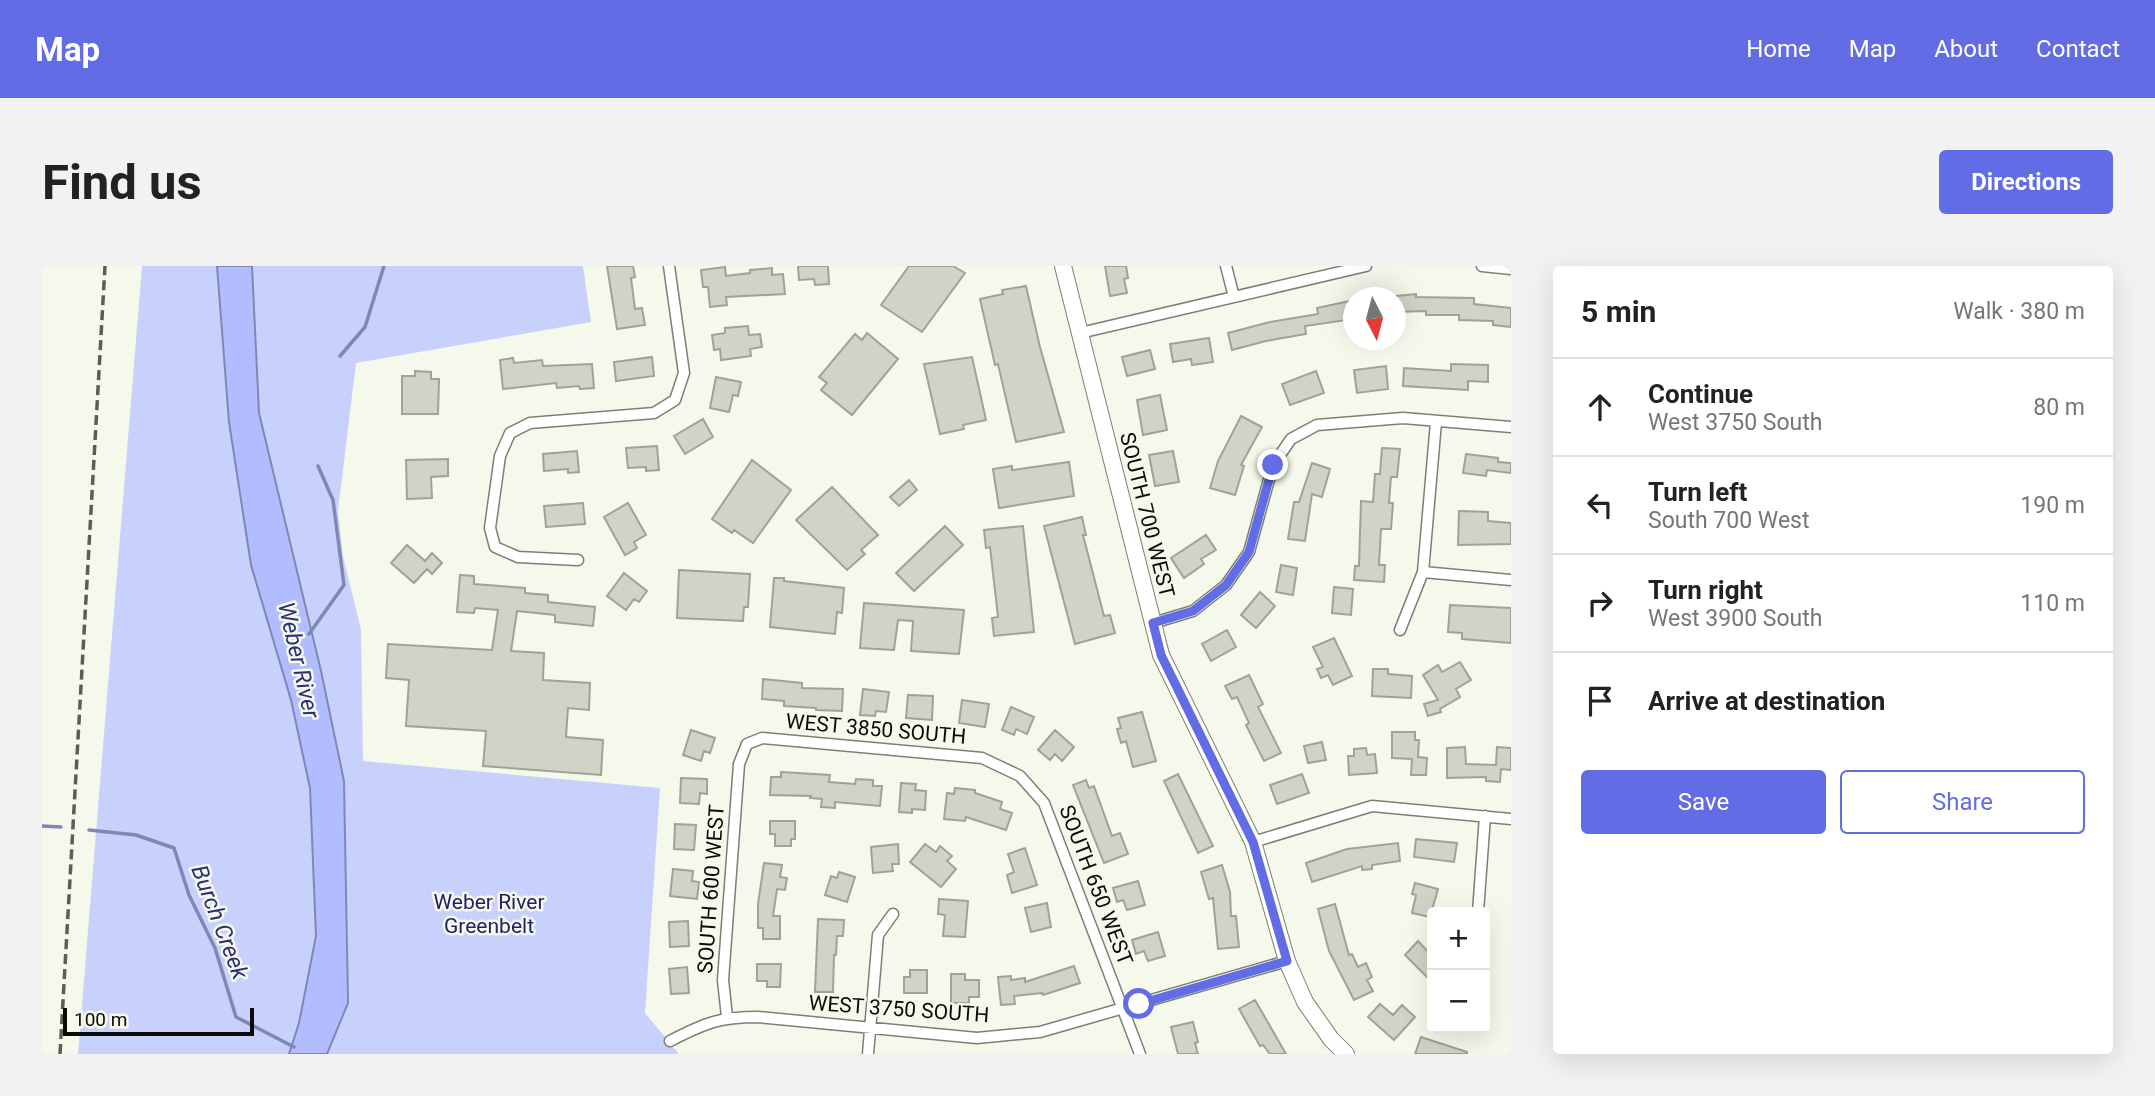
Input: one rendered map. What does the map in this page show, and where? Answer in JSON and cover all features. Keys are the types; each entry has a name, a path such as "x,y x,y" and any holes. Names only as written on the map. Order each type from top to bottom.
{"street":[{"path":"578,560 518,557 495,547 490,527 500,456 510,433 530,423 654,413 675,400 684,373 669,266"},
{"name":"SOUTH 700 WEST","path":"1063,266 1161,655 1253,842 1287,961 1304,1002 1331,1039 1346,1054"},
{"path":"1226,266 1234,297"},
{"path":"1080,333 1366,266"},
{"path":"1482,266 1511,269"},
{"path":"1153,623 1193,611 1226,585 1249,552 1273,465 1291,439 1317,425 1403,418 1511,428"},
{"path":"1400,631 1423,572 1436,422"},
{"path":"1423,572 1511,580"},
{"name":"WEST 3850 SOUTH","path":"739,764 747,744 762,738 982,758 1020,776"},
{"name":"SOUTH 600 WEST","path":"727,1017 723,980 739,764"},
{"name":"SOUTH 650 WEST","path":"1020,776 1044,803 1140,1054"},
{"path":"1253,842 1372,806 1511,819"},
{"path":"1478,907 1485,816"},
{"path":"868,1054 878,935 893,914"},
{"name":"WEST 3750 SOUTH","path":"670,1041 700,1026 727,1017 758,1017 977,1038 1040,1032 1287,961"}],"green space":[{"path":"142,266 217,266 229,422 310,788 316,936 299,1023 289,1054 78,1054"},
{"name":"Weber River Greenbelt","path":"252,266 583,266 591,322 356,363 338,511 343,556 361,630 363,761 660,788 645,1013 679,1054 327,1054 348,1003 344,781 322,675 259,413"}],"water":[{"name":"Weber River","path":"217,266 252,266 259,413 321,671 344,781 348,1003 327,1054 289,1054 299,1023 316,936 310,788 291,700 251,565 229,422"}],"building":[{"path":"607,266 633,266 635,277 631,278 635,309 642,308 645,325 617,329"},
{"path":"798,266 828,266 829,284 815,285 814,279 799,280"},
{"path":"909,266 953,266 965,273 922,332 881,305"},
{"path":"1105,266 1126,266 1128,278 1124,279 1127,293 1110,296"},
{"path":"725,267 726,276 772,268 772,275 783,274 785,294 726,297 727,305 710,307 708,287 703,287 701,270"},
{"path":"1026,286 1064,432 1016,442 980,299 1003,294 1002,290"},
{"path":"1406,295 1474,298 1474,304 1511,308 1511,327 1493,325 1493,321 1459,320 1459,315 1406,312"},
{"path":"1343,302 1343,321 1305,326 1306,334 1232,350 1228,333 1318,314 1317,308"},
{"path":"748,326 749,335 760,334 762,347 750,349 751,356 721,360 720,349 714,350 712,335 725,333 725,328"},
{"path":"867,333 898,359 852,415 821,390 827,383 819,377 855,334 862,340"},
{"path":"1209,338 1213,362 1192,365 1191,359 1173,362 1170,344"},
{"path":"1150,350 1155,369 1127,376 1122,357"},
{"path":"652,357 654,376 616,381 614,362"},
{"path":"972,357 986,420 963,425 964,429 940,434 924,364"},
{"path":"513,358 514,363 542,360 543,366 592,364 594,388 557,388 556,383 503,389 500,360"},
{"path":"1451,364 1488,365 1488,382 1468,381 1468,390 1403,386 1404,368 1451,371"},
{"path":"1386,366 1388,389 1357,393 1354,370"},
{"path":"415,371 431,372 431,379 439,379 438,414 402,414 402,376 415,376"},
{"path":"1316,371 1324,393 1290,405 1282,384"},
{"path":"716,377 741,382 738,396 733,395 729,412 710,408"},
{"path":"1160,395 1167,430 1143,435 1137,400"},
{"path":"1241,416 1262,427 1241,465 1244,466 1235,495 1210,488 1218,461"},
{"path":"703,419 713,437 685,454 674,436"},
{"path":"657,446 659,470 646,471 646,467 628,468 626,448"},
{"path":"1382,448 1400,449 1397,477 1391,477 1391,529 1381,529 1379,565 1385,565 1384,582 1354,580 1355,566 1359,566 1361,501 1373,502 1375,474 1380,474"},
{"path":"577,451 579,472 568,473 568,469 544,471 543,454"},
{"path":"1173,451 1179,482 1155,486 1149,455"},
{"path":"1466,454 1498,458 1498,462 1511,463 1511,473 1487,470 1486,476 1463,473"},
{"path":"448,459 448,476 431,477 432,498 407,499 406,460"},
{"path":"752,460 791,490 753,543 712,519"},
{"path":"1069,462 1074,496 999,508 993,469 1012,466 1012,470"},
{"path":"1312,463 1330,469 1322,497 1312,494 1305,541 1288,539 1294,502 1299,502"},
{"path":"909,480 917,490 899,506 890,497"},
{"path":"832,487 878,535 861,550 865,554 847,570 796,520"},
{"path":"583,503 585,524 546,527 544,506"},
{"path":"628,503 646,535 634,542 637,548 625,555 604,517"},
{"path":"1459,511 1488,512 1488,521 1511,523 1511,544 1458,545"},
{"path":"1082,517 1086,535 1083,535 1104,616 1110,615 1115,633 1075,644 1044,526"},
{"path":"945,526 963,545 914,591 896,573"},
{"path":"1023,526 1034,632 994,636 992,618 998,617 990,547 986,548 984,530"},
{"path":"1206,535 1216,550 1201,559 1204,564 1184,578 1171,558"},
{"path":"407,545 425,561 432,553 442,563 432,574 427,569 414,583 391,563"},
{"path":"1281,565 1297,568 1293,595 1276,592"},
{"path":"679,570 750,574 748,607 744,607 743,621 677,618"},
{"path":"624,573 647,591 639,602 634,599 626,610 607,596"},
{"path":"460,575 474,576 474,584 525,588 525,593 548,595 548,602 595,607 593,626 555,622 555,615 517,611 511,651 544,653 543,680 590,683 589,710 568,708 566,737 603,740 601,775 483,766 486,731 406,726 409,680 386,678 388,644 492,650 498,610 475,608 474,613 457,612"},
{"path":"774,578 844,588 842,613 837,612 835,634 770,627"},
{"path":"1334,587 1353,589 1351,615 1332,613"},
{"path":"1260,592 1275,606 1256,628 1241,615"},
{"path":"864,603 964,610 959,654 911,651 913,621 898,620 894,650 860,648"},
{"path":"1450,605 1511,608 1511,643 1462,639 1462,633 1448,632"},
{"path":"1227,630 1236,647 1211,661 1202,644"},
{"path":"1334,638 1352,676 1333,685 1328,675 1321,678 1317,669 1323,667 1313,647"},
{"path":"1460,662 1471,680 1456,689 1460,697 1440,709 1441,712 1428,716 1424,704 1438,700 1423,675 1438,665 1442,672"},
{"path":"1373,669 1388,669 1388,674 1412,676 1411,698 1372,696"},
{"path":"1249,675 1263,704 1258,707 1281,753 1264,761 1246,725 1249,723 1237,697 1232,699 1225,686"},
{"path":"763,679 802,683 802,688 843,689 842,711 784,706 784,701 762,699"},
{"path":"863,689 889,692 886,712 876,711 875,716 860,715"},
{"path":"908,695 933,696 932,720 906,718"},
{"path":"962,700 989,704 985,727 959,723"},
{"path":"1011,707 1034,717 1027,734 1016,729 1014,735 1002,730"},
{"path":"1142,712 1156,761 1133,767 1126,741 1121,743 1117,729 1121,728 1118,718"},
{"path":"691,730 715,738 710,753 704,751 701,761 683,755"},
{"path":"1055,730 1074,747 1062,761 1055,754 1050,760 1038,750"},
{"path":"1392,732 1415,732 1415,740 1419,740 1418,757 1427,758 1426,775 1411,775 1412,759 1392,758"},
{"path":"1322,742 1326,760 1308,763 1304,746"},
{"path":"1465,747 1466,764 1496,765 1497,747 1511,748 1511,770 1501,769 1500,782 1486,781 1486,777 1447,778 1447,748"},
{"path":"1366,748 1367,755 1375,754 1377,773 1349,775 1348,756 1354,756 1354,749"},
{"path":"781,772 830,775 829,782 855,784 856,779 873,780 873,786 882,786 880,806 835,802 835,808 821,807 822,799 810,798 811,796 770,795 771,777 781,777"},
{"path":"1178,774 1213,846 1198,853 1164,781"},
{"path":"1302,774 1309,793 1277,804 1270,785"},
{"path":"681,778 707,779 707,794 700,793 699,804 680,803"},
{"path":"1086,780 1089,788 1094,786 1112,836 1120,833 1128,854 1104,863 1073,785"},
{"path":"901,783 916,784 915,790 926,791 925,810 899,812"},
{"path":"955,788 975,790 975,793 1002,802 1000,809 1012,813 1006,830 966,817 965,821 944,819 947,793 954,794"},
{"path":"770,821 795,821 795,839 791,839 791,846 775,846 775,834 770,834"},
{"path":"675,824 696,825 694,850 674,849"},
{"path":"1416,839 1457,843 1454,862 1414,857"},
{"path":"1398,843 1400,861 1372,865 1372,869 1362,870 1362,866 1312,882 1306,863 1347,849"},
{"path":"898,844 899,864 892,864 893,871 873,873 871,847"},
{"path":"925,844 936,852 940,846 952,856 947,861 956,869 941,887 910,862"},
{"path":"1025,848 1037,885 1012,893 1007,875 1014,872 1008,854"},
{"path":"764,863 782,865 780,877 787,878 785,890 777,889 773,916 780,916 780,939 763,939 763,928 758,928 758,904"},
{"path":"1222,865 1230,892 1231,916 1236,916 1239,947 1218,949 1213,898 1209,899 1201,872"},
{"path":"673,869 693,871 692,881 699,882 697,899 670,896"},
{"path":"839,872 855,877 847,902 825,895 831,876 837,878"},
{"path":"1138,881 1145,905 1127,910 1123,900 1117,902 1113,888"},
{"path":"1415,883 1438,889 1433,907 1427,907 1427,916 1412,913 1416,895 1412,894"},
{"path":"939,899 968,901 965,937 943,936 945,915 938,914"},
{"path":"1047,903 1051,927 1031,932 1025,908"},
{"path":"1335,904 1349,955 1352,954 1358,967 1366,963 1372,977 1367,980 1373,991 1354,1000 1329,951 1318,909"},
{"path":"818,919 844,920 843,936 837,936 834,955 833,992 815,992"},
{"path":"688,921 689,946 670,947 669,922"},
{"path":"1158,932 1165,956 1148,961 1144,951 1136,954 1132,940"},
{"path":"1418,941 1427,951 1427,977 1405,955"},
{"path":"757,964 781,964 780,987 767,987 767,981 757,981"},
{"path":"1074,966 1080,983 1043,995 1014,996 1015,1004 1001,1005 998,977 1011,976 1011,980 1025,978 1025,982"},
{"path":"687,967 689,993 671,994 669,969"},
{"path":"910,970 927,970 927,993 904,993 904,977 910,977"},
{"path":"951,974 965,974 965,980 979,980 979,997 969,997 969,1003 951,1003"},
{"path":"1255,1000 1286,1054 1270,1054 1263,1045 1260,1046 1239,1009"},
{"path":"1380,1004 1393,1015 1402,1005 1415,1017 1394,1040 1368,1017"},
{"path":"1193,1022 1198,1054 1178,1054 1171,1027"},
{"path":"1421,1037 1467,1052 1467,1054 1415,1054"}],"waterway":[{"path":"340,356 365,327 384,266"},
{"name":"Weber River","path":"309,634 344,585 333,500 318,466"},
{"name":"Burch Creek","path":"42,826 61,827"},
{"name":"Burch Creek","path":"89,830 136,835 174,848 189,895 215,948 236,1017 294,1047"}],"railway":[{"path":"60,1054 105,266"}],"route":[{"path":"1139,1004 1287,961 1253,842 1161,655 1153,623 1193,611 1226,585 1249,552 1273,465"}]}
